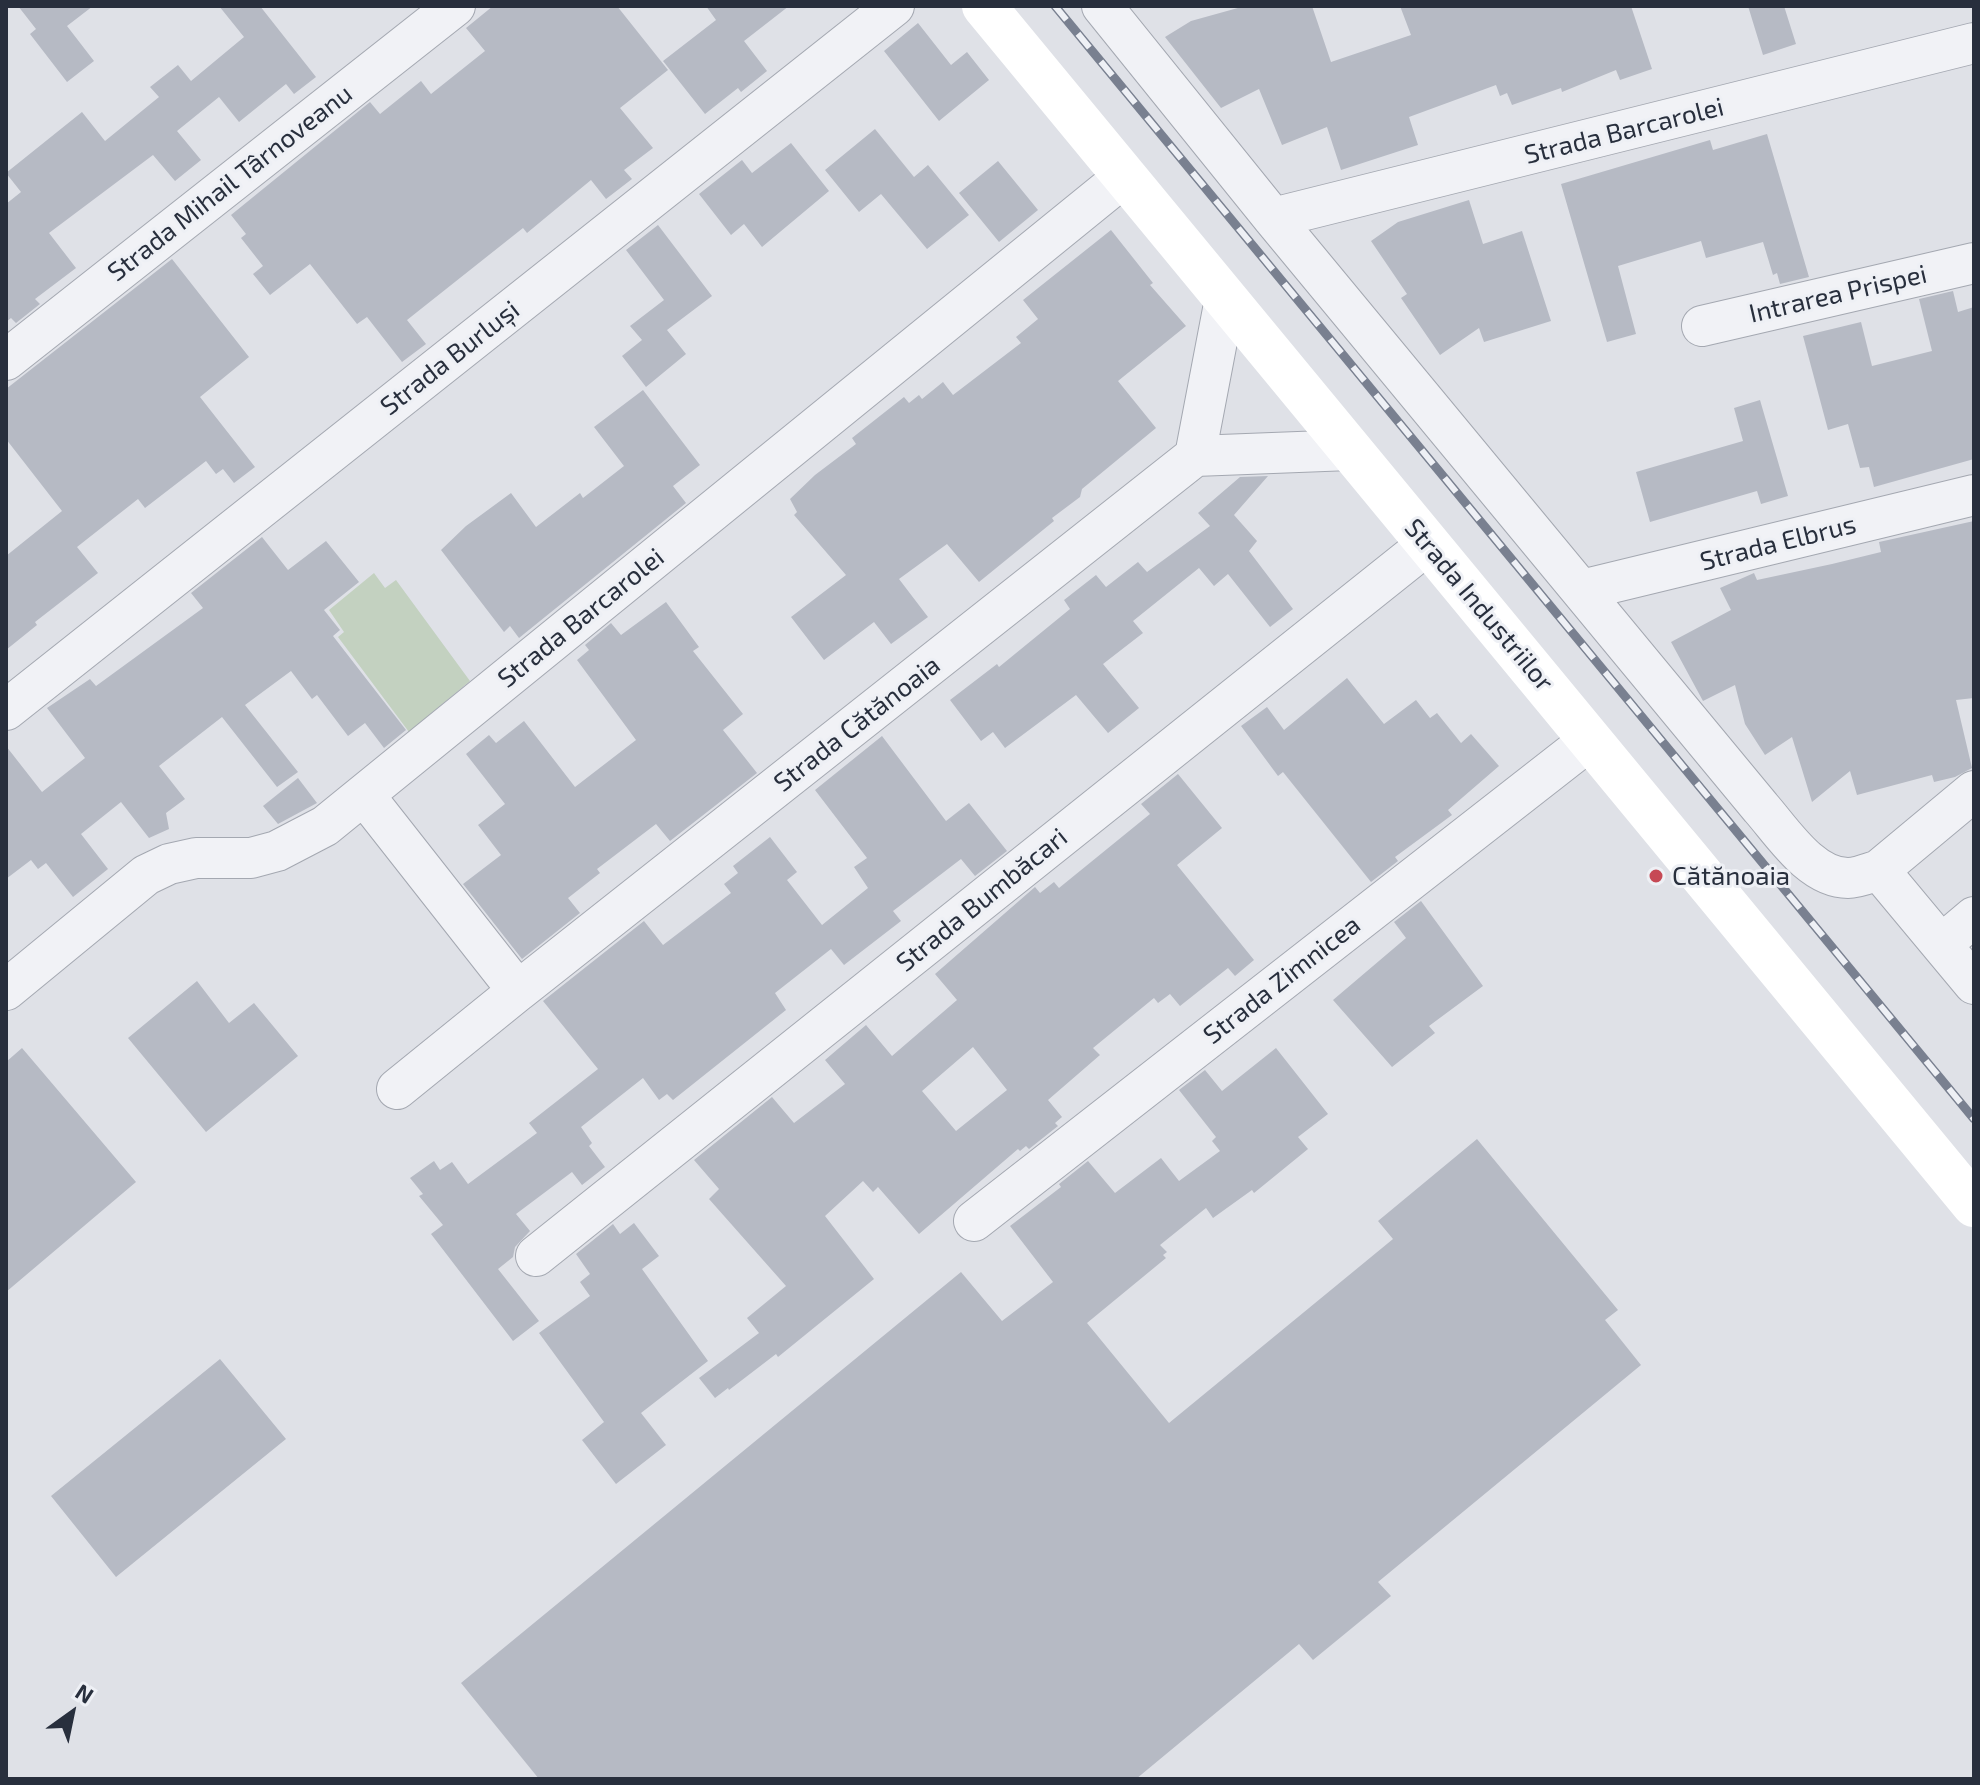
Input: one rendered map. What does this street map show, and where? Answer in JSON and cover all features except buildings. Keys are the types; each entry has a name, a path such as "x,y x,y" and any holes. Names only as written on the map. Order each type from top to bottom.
{"main road":[{"name":"Strada Industriilor","path":"984,6 1974,1205"}],"street":[{"name":"Strada Mihail Târnoveanu","path":"6,360 455,6"},
{"name":"Strada Burluși","path":"6,710 894,6"},
{"path":"1102,6 1273,218 1761,808 1818,868 1831,876 1850,878 1879,870 1974,791"},
{"name":"Strada Barcarolei","path":"1273,218 1974,43"},
{"name":"Strada Barcarolei","path":"6,990 146,875 169,864 196,858 251,858 277,851 325,826 1125,176"},
{"name":"Intrarea Prispei","path":"1702,326 1974,263"},
{"path":"1225,299 1195,456 1350,450"},
{"name":"Strada Cătănoaia","path":"397,1089 1195,456"},
{"name":"Strada Elbrus","path":"1582,590 1974,495"},
{"name":"Strada Bumbăcari","path":"536,1256 1428,544"},
{"name":"Strada Zimnicea","path":"974,1221 1590,740"},
{"path":"364,795 518,991"},
{"path":"1879,870 1974,984"},
{"path":"1942,944 1974,917"}],"green space":[{"path":"374,573 385,588 396,580 470,681 409,732 338,637 344,632 329,610"}],"railway":[{"path":"1055,6 1974,1119"}],"place":[{"name":"Cătănoaia","path":"1656,876"}]}
